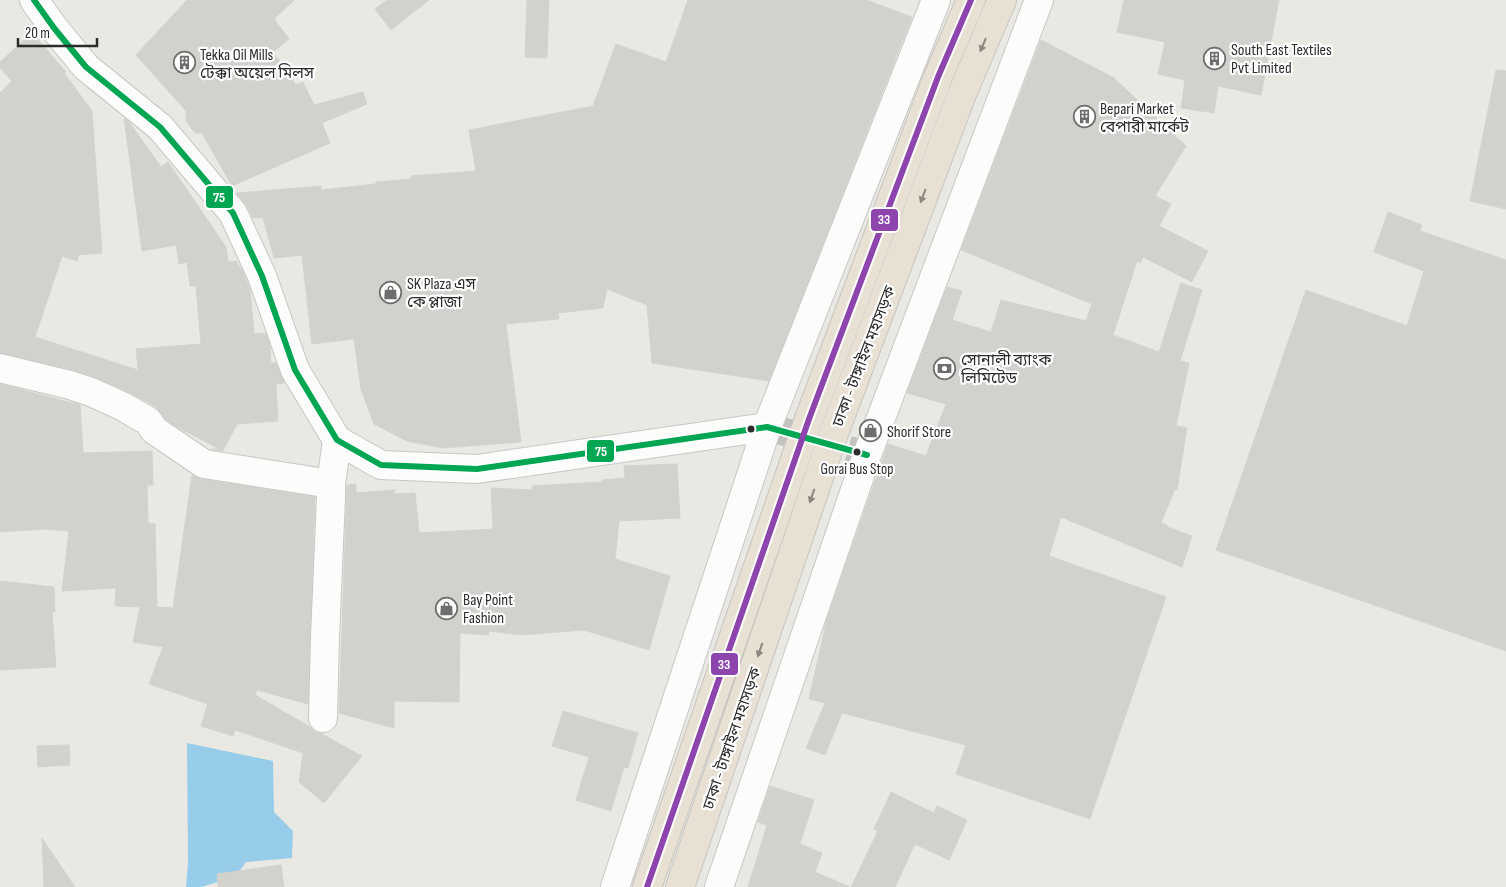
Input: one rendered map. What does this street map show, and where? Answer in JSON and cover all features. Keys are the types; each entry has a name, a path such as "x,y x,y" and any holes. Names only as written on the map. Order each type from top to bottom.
{"highway":[{"name":"ঢাকা - টাঙ্গাইল মহাসড়ক","path":"646,887 808,419 938,77 971,0"},
{"name":"ঢাকা - টাঙ্গাইল মহাসড়ক","path":"680,887 833,436 962,94 1002,0"}],"main road":[{"path":"34,0 86,67 160,127 233,213 262,276 295,370 337,440 381,465 477,469 767,427"},
{"path":"615,887 767,427 936,0"},
{"path":"719,887 867,455 1039,0"},
{"path":"0,368 70,385 122,406 148,421 154,430 204,464 330,484"},
{"path":"323,718 330,484 337,440"}],"water":[{"path":"187,743 273,761 274,812 293,831 292,858 246,862 235,877 201,887 186,887 188,862"}],"building":[{"path":"187,0 294,0 274,19 289,39 273,52 296,85 303,82 314,105 363,92 367,104 322,123 330,143 232,186 202,133 195,133 186,121 187,112 136,55"},
{"path":"387,0 429,0 391,30 375,9"},
{"path":"527,0 549,0 547,58 525,57"},
{"path":"688,0 866,0 912,17 769,381 652,363 647,305 607,289 603,308 558,313 559,319 506,324 521,442 443,448 407,441 374,424 361,389 354,339 312,344 302,255 274,258 263,218 253,218 237,193 321,186 321,190 411,179 411,176 476,171 469,130 593,106 616,44 666,62"},
{"name":"South East Textiles Pvt Limited","path":"1124,0 1279,0 1261,95 1218,86 1214,113 1181,108 1185,80 1158,74 1165,42 1117,32"},
{"path":"32,33 66,72 64,73 92,111 102,253 79,255 77,261 62,256 35,337 138,370 136,349 201,344 196,286 190,286 187,262 179,264 176,245 142,251 124,118 129,122 161,167 168,162 226,247 228,262 236,261 242,270 250,289 254,334 266,333 270,345 271,363 276,363 284,382 276,384 278,421 237,424 223,451 211,449 220,449 177,427 165,419 156,407 129,392 74,370 0,353 0,93 12,81 0,68 0,62"},
{"path":"1041,40 1114,78 1186,146 1155,196 1171,204 1159,226 1208,251 1192,282 1143,257 1140,263 1137,261 1113,335 1159,352 1181,283 1202,290 1180,361 1189,363 1176,426 1187,428 1177,490 1175,489 1161,523 1192,536 1182,567 1061,517 1049,556 1166,597 1090,819 956,774 966,745 842,713 825,755 806,748 825,703 809,699 827,619 888,444 926,456 946,404 907,393 947,287 962,291 952,320 991,332 1001,300 1086,321 1092,304 961,250"},
{"path":"1496,70 1506,71 1506,209 1470,201"},
{"path":"1388,212 1422,225 1420,231 1506,260 1506,651 1216,550 1306,290 1407,326 1424,271 1374,252"},
{"path":"0,384 80,405 83,453 152,451 153,485 147,485 148,523 155,524 157,607 173,608 192,475 202,479 315,497 308,704 257,690 255,695 310,727 315,732 362,756 324,803 299,782 303,753 235,730 233,736 201,726 208,704 149,684 163,647 133,642 140,607 115,606 116,588 62,591 69,531 45,529 0,532"},
{"path":"677,464 680,518 619,521 615,559 670,576 649,650 584,630 521,635 489,631 489,635 460,633 459,702 394,701 394,728 339,713 347,485 356,484 356,493 394,490 395,494 415,493 419,533 493,529 491,488 532,490 532,486 602,482 602,480 625,478 624,466"},
{"path":"0,581 54,587 55,612 52,612 56,667 0,670"},
{"path":"563,711 638,733 628,768 624,767 611,811 576,800 589,757 552,746"},
{"path":"69,745 70,765 38,767 37,746"},
{"path":"770,786 814,800 800,844 822,853 815,872 850,887 748,887 767,825 758,822"},
{"path":"891,792 934,813 937,806 967,820 949,860 915,844 895,887 851,887 878,831 874,829"},
{"path":"42,838 75,887 44,887"},
{"path":"281,865 284,887 218,887 217,874"}],"tunnel":[{"path":"767,427 867,455"}],"transit line":[{"name":"75","path":"34,0 86,67 160,127 233,213 262,276 295,370 337,440 381,465 477,469 767,427 867,455"},
{"name":"33","path":"647,887 809,419 938,77 971,0"}],"place":[{"name":"South East Textiles Pvt Limited","path":"1215,58"},
{"name":"Tekka Oil Mills টেক্কা অয়েল মিলস","path":"184,63"},
{"name":"Bepari Market বেপারী মার্কেট","path":"1084,117"},
{"name":"SK Plaza এস কে প্লাজা","path":"391,292"},
{"name":"সোনালী ব্যাংক লিমিটেড","path":"945,368"},
{"name":"Shorif Store","path":"871,431"},
{"name":"Gorai Bus Stop","path":"857,452"},
{"name":"Bay Point Fashion","path":"447,608"}]}
